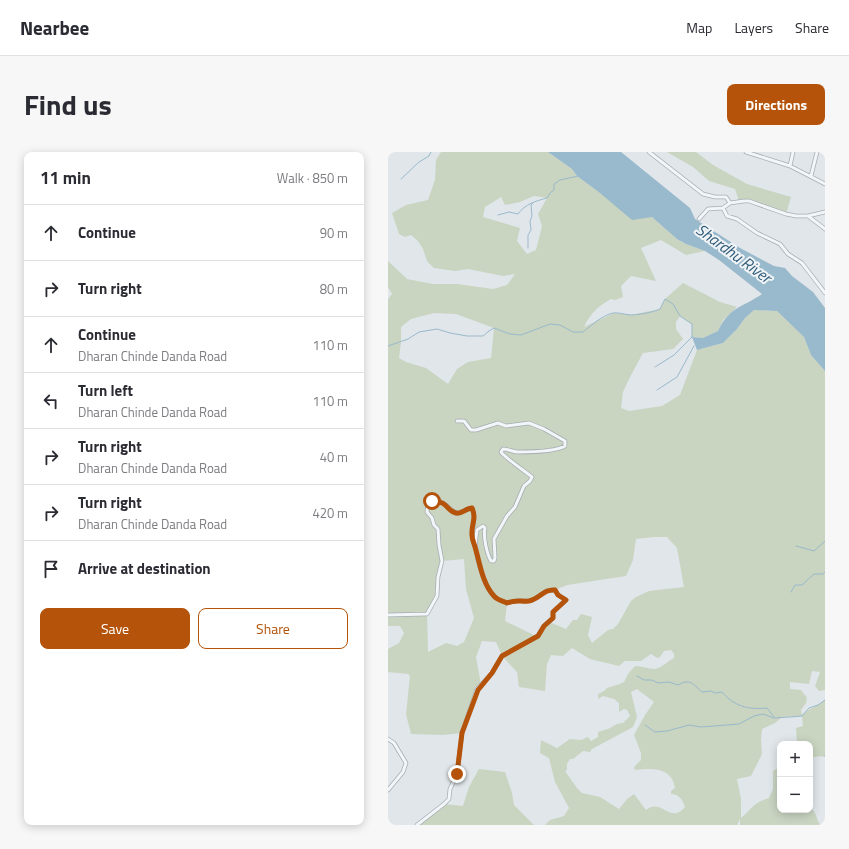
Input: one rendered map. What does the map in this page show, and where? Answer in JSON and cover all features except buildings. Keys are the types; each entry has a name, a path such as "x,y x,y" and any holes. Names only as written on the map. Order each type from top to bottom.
{"street":[{"path":"649,152 703,194 715,197 726,197 730,203"},
{"path":"746,152 790,166 825,184"},
{"path":"790,166 794,152"},
{"path":"811,176 817,152"},
{"path":"699,220 704,211 708,208 723,208 730,203 749,201 796,216 808,216 825,212"},
{"path":"723,208 727,216 737,219 757,233 780,244 788,254 802,263 825,293"},
{"path":"808,216 825,229"},
{"path":"417,825 449,799 450,789 457,774 462,733 478,690 492,673 502,656 538,636 544,626 553,618 553,612 566,600 558,595 555,590 549,590 529,601 515,600 507,603 495,598 489,590 477,558 475,546 477,530 483,526 485,528 483,536 489,557 491,562 494,561 494,539 507,516 515,507 524,486 532,477 512,460 503,455 501,452 503,449 517,452 537,452 561,448 565,446 565,441 544,429 529,423 506,426 498,423 476,430 471,430 464,421 457,421"},
{"path":"388,615 426,614 437,596 438,577 442,561 438,529 427,512 428,503 432,501 444,503 456,513 472,508 475,519 472,530 472,540 475,546"},
{"path":"388,739 394,743 406,763 403,772 388,790"}],"green space":[{"path":"441,152 548,152 572,169 577,176 600,193 652,217 677,239 705,251 686,255 661,240 641,248 656,281 631,276 621,286 623,297 615,300 611,299 602,304 592,314 584,327 614,313 631,315 660,309 665,299 683,283 720,302 737,307 723,320 718,331 703,338 692,337 692,324 680,316 676,322 676,329 683,339 673,349 643,353 623,392 621,408 629,411 662,406 680,395 697,350 723,343 754,310 777,311 804,337 811,355 825,371 825,690 819,691 815,686 820,672 812,671 809,684 790,682 790,689 801,690 807,698 806,703 801,710 802,715 825,700 825,756 813,758 813,741 797,741 796,728 803,726 802,716 782,717 775,723 762,729 762,754 751,776 737,779 741,799 741,818 756,804 769,798 773,789 773,771 777,769 777,813 813,813 813,810 821,825 740,825 740,819 737,825 545,825 550,820 564,816 569,808 555,782 549,758 540,753 541,740 557,748 570,739 581,740 588,737 591,741 598,737 598,732 623,723 630,716 627,710 624,709 619,712 619,703 614,699 603,696 598,699 598,694 607,688 624,682 628,674 635,666 655,669 663,666 674,658 674,654 671,650 664,651 660,657 657,658 651,654 641,661 625,661 619,666 590,659 572,648 563,656 551,655 547,664 545,691 519,687 517,672 502,656 496,642 482,641 476,657 481,685 477,690 462,733 443,735 411,734 406,714 410,676 408,674 388,672 388,649 399,643 404,633 400,626 388,626 388,299 392,294 388,287 388,261 407,279 433,284 457,284 493,289 507,285 515,274 503,276 468,269 455,271 434,268 427,261 423,249 418,241 411,235 405,237 399,234 392,213 406,205 428,200 435,180 436,160","holes":["534,196 547,198 538,214 542,226 536,250 527,254 517,241 520,228 483,217 485,207 501,197 505,205 520,202","434,313 456,314 494,328 491,358 468,362 457,369 448,384 426,368 406,362 399,358 401,327 411,319","667,537 677,548 684,587 649,591 636,597 631,601 618,624 592,643 588,635 592,617 581,614 577,620 573,620 566,629 549,622 536,636 505,621 507,603 533,600 549,590 555,590 567,585 626,576 633,560 636,539","464,559 466,589 474,618 464,642 457,646 446,643 428,652 427,614 437,596 442,561","637,689 654,702 634,735 641,753 641,760 634,767 635,770 660,770 670,776 675,788 671,791 671,794 680,798 685,807 680,812 670,812 657,807 652,807 646,810 634,794 627,799 619,809 600,797 582,793 565,771 567,770 567,764 570,759 573,759 583,751 590,752 592,749 633,727 637,717 631,692"]},
{"path":"667,152 696,152 713,165 747,184 791,197 786,214 749,201 739,201 735,189 709,181 693,167"},
{"path":"479,769 505,772 512,793 514,805 534,825 417,825 444,804 463,806 469,787"}],"water":[{"name":"Shardhu River","path":"548,152 621,152 690,208 695,219 740,248 774,266 785,268 792,276 813,292 825,308 825,371 811,355 804,337 777,311 754,310 723,343 697,350 692,337 703,338 718,331 732,312 762,294 719,260 705,251 677,239 652,217 632,220 577,176 572,169"}],"waterway":[{"path":"401,179 419,162 429,156 431,152"},
{"path":"498,215 509,212 518,214 527,205 547,198 554,190 554,184 560,180 578,176"},
{"path":"528,248 528,235 531,230 530,221 532,216 531,205 533,203"},
{"path":"388,346 408,339 419,332 437,329 467,336 483,336 494,328 510,334 521,335 550,324 560,325 573,332 583,332 601,318 609,314 618,313 632,315 660,309 665,299 673,304 680,316 692,324 692,337"},
{"path":"655,367 674,355 692,337"},
{"path":"657,390 677,377 694,346"},
{"path":"796,546 814,551 825,541"},
{"path":"791,592 795,585 802,585 814,574 823,574 825,572"},
{"path":"637,676 644,680 652,680 658,683 669,682 678,685 688,682 694,684 702,692 722,692 731,701 742,706 748,708 767,708 774,717"},
{"path":"645,725 655,732 667,731 689,725 701,727 739,724 754,716 763,714 774,718 802,716 809,708 818,705 825,700"}],"route":[{"path":"432,501 444,503 456,513 472,508 475,519 472,530 472,540 489,590 495,598 507,603 515,600 529,601 549,590 555,590 558,595 566,600 553,612 553,618 544,626 538,636 502,656 492,673 481,684 462,733 457,774"}]}
